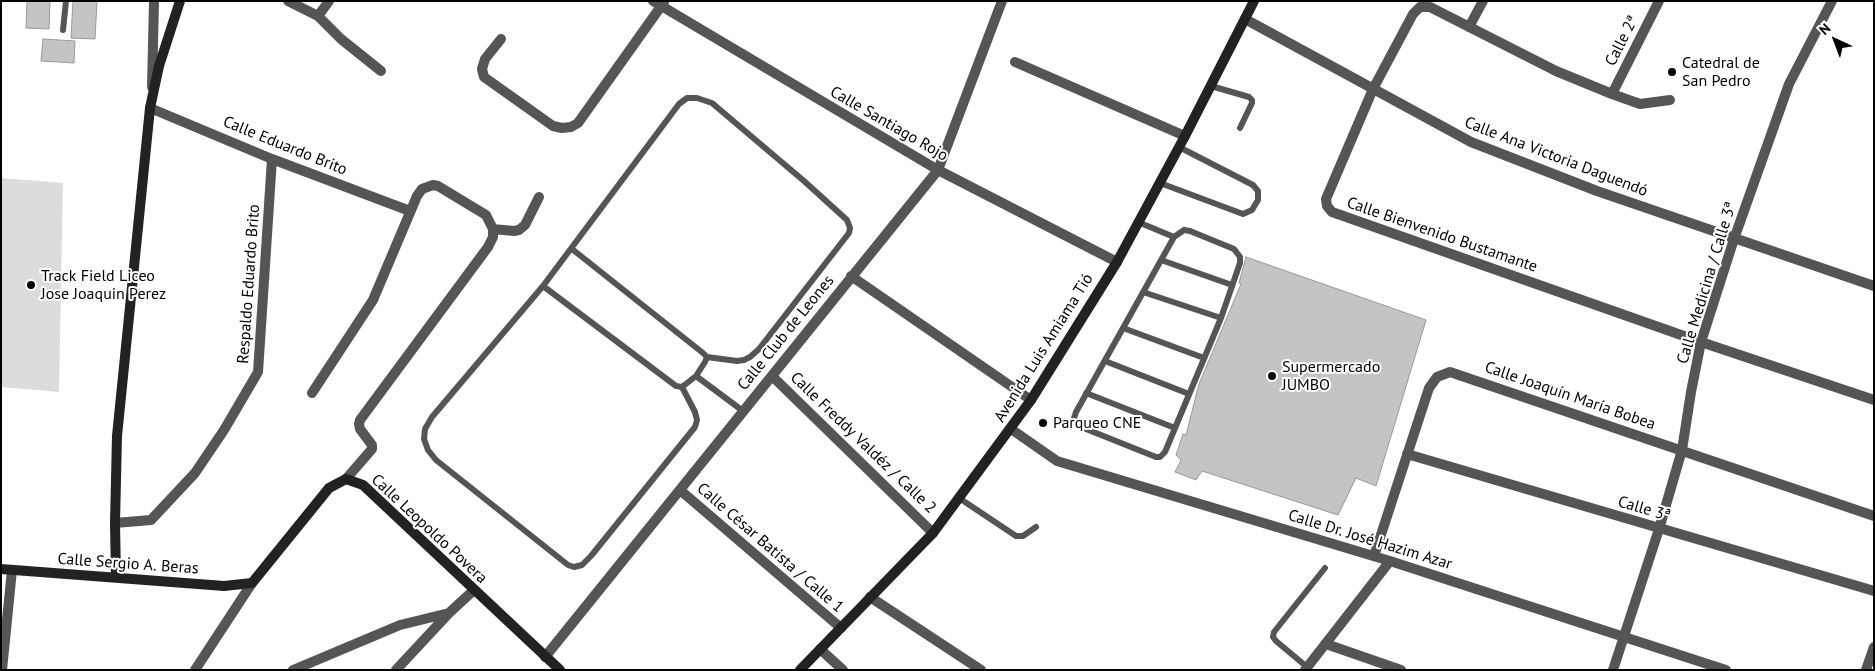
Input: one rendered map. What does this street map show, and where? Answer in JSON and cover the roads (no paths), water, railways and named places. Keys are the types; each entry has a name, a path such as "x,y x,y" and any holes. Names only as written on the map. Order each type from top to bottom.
{"street":[{"path":"116,577 117,436 151,103 154,1"},
{"path":"151,103 180,1"},
{"path":"288,1 318,16 341,39 381,71"},
{"path":"318,16 329,1"},
{"name":"Calle Club de Leones","path":"545,657 938,170 1002,1"},
{"name":"Avenida Luis Amiama Tió","path":"800,670 933,532 1031,400 1117,262 1254,1"},
{"path":"1469,28 1483,1"},
{"name":"Calle 2ª","path":"1612,94 1659,1"},
{"name":"Calle Medicina / Calle 3ª","path":"1613,670 1659,529 1682,450 1691,392 1702,342 1734,239 1789,84 1832,1"},
{"path":"500,39 485,60 482,69 484,77 553,126 571,127 578,123 659,3"},
{"name":"Calle Santiago Rojo","path":"659,3 938,170 1117,262"},
{"name":"Calle Bienvenido Bustamante","path":"1670,100 1640,104 1612,94 1556,71 1430,7 1420,7 1413,14 1373,90 1326,199 1327,206 1330,211 1702,342 1874,400"},
{"name":"Calle Ana Victoria Daguendó","path":"1245,18 1453,134 1501,155 1734,239 1874,286"},
{"path":"1015,62 1184,136"},
{"name":"Calle Eduardo Brito","path":"151,103 272,158 410,211"},
{"name":"Respaldo Eduardo Brito","path":"115,523 151,520 195,473 224,430 258,372 272,158"},
{"path":"312,393 373,300 410,211 422,189 433,184 438,186 486,215 493,228 493,237 488,247 360,420 358,424 360,429 372,445 372,449 346,479"},
{"path":"493,228 519,230 526,225 539,197"},
{"path":"851,276 1031,400"},
{"name":"Calle Joaquín María Bobea","path":"1374,556 1429,388 1437,377 1450,372 1874,516"},
{"name":"Calle Freddy Valdéz / Calle 2","path":"772,376 933,532"},
{"name":"Calle Dr. José Hazim Azar","path":"1011,429 1057,462 1374,556 1726,670"},
{"name":"Calle 3ª","path":"1407,454 1874,591"},
{"name":"Calle Leopoldo Povera","path":"195,670 252,583 329,488 346,479 363,485 560,670"},
{"name":"Calle César Batista / Calle 1","path":"680,490 841,628"},
{"path":"1306,668 1390,561"},
{"path":"2,670 6,570"},
{"name":"Calle Sergio A. Beras","path":"6,570 224,586 252,583"},
{"path":"396,670 449,613 474,590"},
{"path":"870,598 982,670"},
{"path":"294,670 400,625 449,613"},
{"path":"1326,644 1401,670"},
{"path":"1866,670 1874,647"},
{"path":"820,649 843,670"}],"lane":[{"path":"63,30 66,1"},
{"path":"1210,86 1248,97 1252,100 1240,128"},
{"path":"543,286 676,386 682,388 695,412 697,420 695,427 591,556 582,565 574,567 568,565 436,460 428,450 424,439 426,430 432,417 572,249 679,104 687,98 697,98 712,103 804,181 847,220 850,228 850,233 759,349 744,360 706,357 572,249"},
{"path":"1160,183 1244,214 1252,210 1258,200 1258,191 1253,185 1179,147"},
{"path":"1138,222 1174,237"},
{"path":"1190,231 1234,249 1240,257 1220,318 1165,452 1160,457 1156,457 1081,427 1074,418 1086,393 1174,237 1179,232 1190,231"},
{"path":"1161,260 1232,285"},
{"path":"1143,292 1220,318"},
{"path":"1124,328 1204,358"},
{"path":"682,388 696,376 706,362 706,357"},
{"path":"1105,361 1189,394"},
{"path":"696,376 743,411"},
{"path":"1086,393 1175,428"},
{"path":"959,498 1016,536 1023,536 1036,526"},
{"path":"1306,668 1273,637 1274,632 1325,568"}],"place":[{"name":"Catedral de San Pedro","path":"1672,72"},
{"name":"Track Field Liceo Jose Joaquin Perez","path":"31,285"},
{"name":"Supermercado JUMBO","path":"1272,376"},
{"name":"Parqueo CNE","path":"1043,423"}]}
